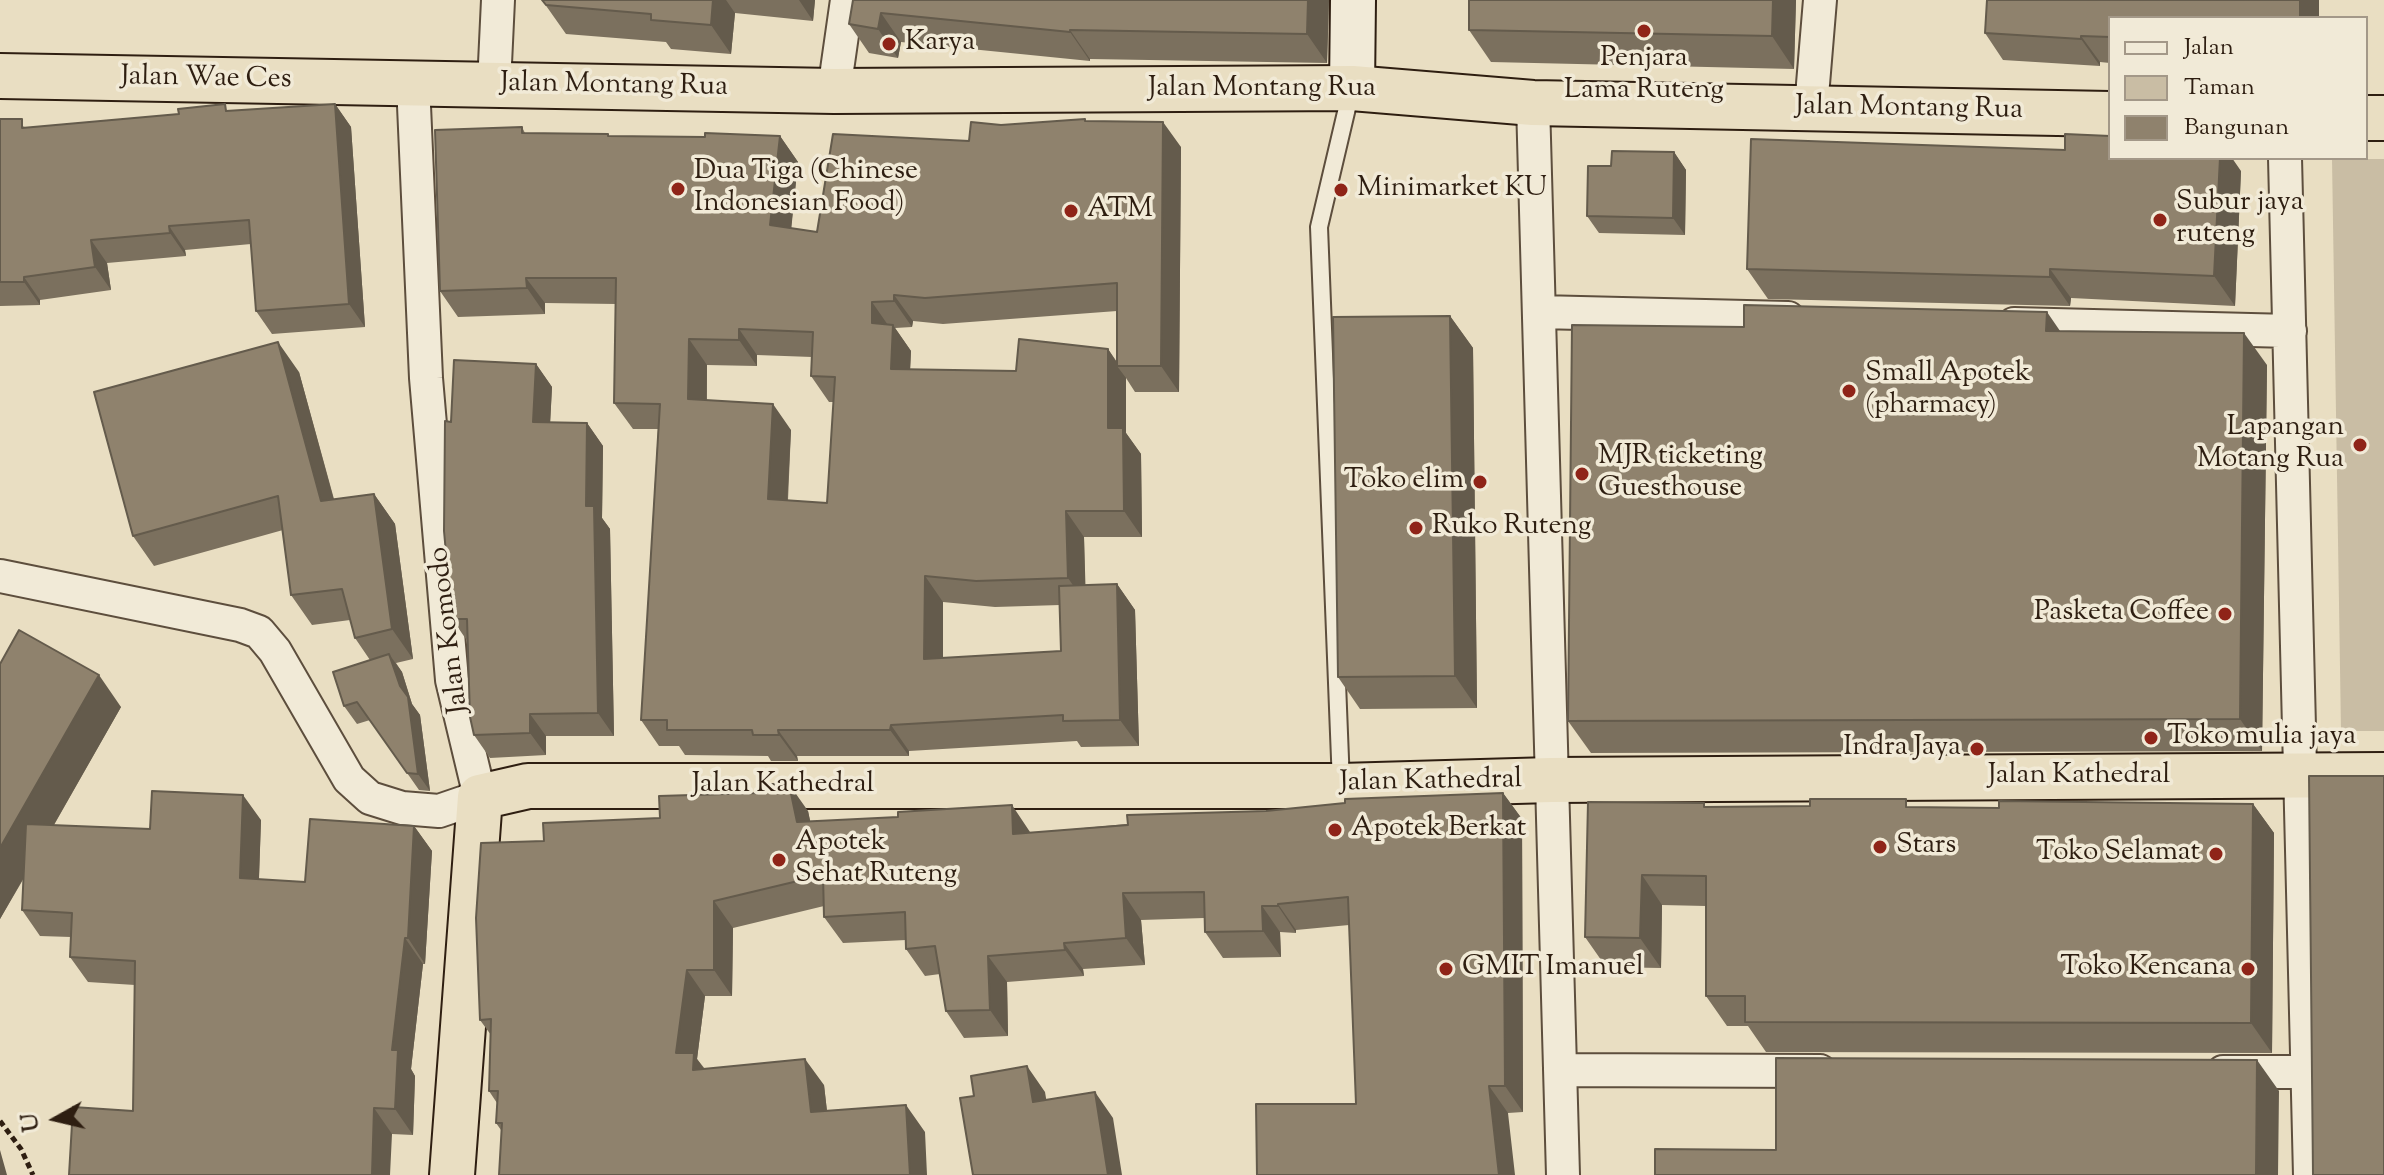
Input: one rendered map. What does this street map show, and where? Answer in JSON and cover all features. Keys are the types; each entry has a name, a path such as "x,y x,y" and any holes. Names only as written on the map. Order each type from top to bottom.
{"highway":[{"name":"Jalan Wae Ces","path":"0,76 413,83"},
{"name":"Jalan Montang Rua","path":"413,83 834,91 1352,88 1533,103 2108,114"},
{"name":"Jalan Kathedral","path":"480,797 528,786 1341,786 1551,780 2384,775"},
{"name":"Jalan Komodo","path":"452,1175 480,797"}],"street":[{"path":"494,85 498,0"},
{"path":"834,91 847,0"},
{"path":"1352,88 1353,0"},
{"path":"1811,108 1820,0"},
{"name":"Jalan Komodo","path":"413,83 426,378 452,680 480,797"},
{"path":"1533,103 1563,1175"},
{"path":"2285,160 2310,1175"},
{"path":"1539,312 1810,319"},
{"path":"1986,323 2290,331"},
{"path":"0,576 240,625 259,632 275,651 349,779 370,798 402,808 439,811 480,797"},
{"path":"1560,1070 1846,1071"},
{"path":"2196,1072 2308,1072"}],"lane":[{"path":"1341,786 1319,227 1352,88"}],"path":[{"path":"0,1121 21,1149 33,1175"}],"green space":[{"name":"Lapangan Motang Rua","path":"2384,159 2384,731 2341,731 2332,160"}],"building":[{"path":"542,0 713,0 711,25 651,20 651,14 546,5"},
{"path":"853,0 1308,0 1307,34 1070,32 881,13 878,29 849,24"},
{"path":"1469,0 1773,0 1772,36 1469,30"},
{"path":"1987,0 2300,0 2300,16 2108,16 2108,37 2081,36 2081,39 1985,33"},
{"path":"225,104 226,111 335,104 349,304 256,311 249,220 169,226 170,233 91,240 95,267 24,277 24,282 0,282 0,119 22,119 22,128 179,114 178,109"},
{"path":"1085,119 1163,122 1161,366 1117,366 1117,283 925,298 894,295 894,301 872,302 872,323 893,325 891,369 1016,371 1019,339 1108,349 1108,428 1123,428 1124,511 1066,511 1068,578 976,581 925,576 924,659 1061,651 1059,586 1117,584 1120,720 1063,721 1063,715 891,725 890,730 778,730 779,735 753,735 752,730 667,730 667,720 641,720 660,404 614,403 616,278 526,278 527,288 440,291 435,130 522,127 522,133 608,136 705,137 705,133 780,136 770,225 817,232 833,134 969,141 971,122 1001,125","holes":["739,329 813,332 811,376 835,377 827,503 768,499 773,404 688,399 689,339 739,340"]},
{"path":"2065,134 2108,136 2108,160 2220,160 2214,276 2050,269 2050,277 1747,269 1751,139 2065,150"},
{"path":"1612,151 1674,152 1673,218 1587,216 1588,166 1611,166"},
{"path":"1744,305 2047,312 2046,331 2244,333 2240,719 1568,721 1572,325 1744,327"},
{"name":"Ruko Ruteng","path":"1450,316 1455,676 1338,677 1333,317"},
{"path":"278,342 321,501 374,494 392,629 355,638 342,589 291,595 278,496 133,536 94,392"},
{"path":"454,360 536,364 533,422 587,423 586,506 594,506 598,713 530,714 530,733 474,735 470,717 467,619 452,619 444,531 445,421 451,422"},
{"path":"19,630 99,675 0,848 0,664"},
{"path":"389,654 400,686 408,697 418,774 407,773 357,702 344,706 333,672"},
{"path":"2309,776 2384,776 2384,1175 2313,1175"},
{"path":"758,784 789,784 797,822 898,817 898,812 1012,805 1013,834 1128,825 1127,815 1266,811 1345,803 1345,799 1503,793 1505,1086 1489,1086 1499,1175 1257,1175 1256,1104 1356,1104 1348,897 1262,906 1263,931 1205,932 1204,892 1123,893 1126,938 1064,943 1065,950 988,956 990,1010 946,1011 935,946 906,949 905,912 824,917 823,875 714,901 714,970 687,970 676,1053 694,1053 693,1070 805,1059 811,1112 906,1105 910,1175 499,1175 502,1123 496,1123 498,1091 489,1091 491,1019 480,1020 476,918 481,843 544,841 543,823 660,818 659,796 759,793"},
{"path":"152,791 243,795 240,878 305,882 310,819 414,826 408,938 405,938 392,1050 398,1050 395,1109 374,1108 372,1175 69,1175 73,1107 133,1111 135,961 70,957 72,913 22,910 26,824 150,829"},
{"path":"1810,799 1906,799 1906,807 1999,808 1999,801 2253,804 2251,1023 1745,1022 1745,996 1706,996 1706,876 1642,875 1640,938 1585,937 1588,802 1704,803 1704,807 1810,806"},
{"path":"1776,1058 2257,1060 2256,1175 1655,1175 1655,1149 1776,1150"},
{"path":"1027,1066 1033,1102 1095,1092 1108,1175 973,1175 960,1098 974,1096 971,1076"}],"place":[{"name":"Penjara Lama Ruteng","path":"1644,31"},
{"name":"Karya","path":"889,44"},
{"name":"Dua Tiga (Chinese Indonesian Food)","path":"678,189"},
{"name":"Minimarket KU","path":"1341,190"},
{"name":"ATM","path":"1071,211"},
{"name":"Subur jaya ruteng","path":"2160,220"},
{"name":"Small Apotek (pharmacy)","path":"1849,391"},
{"name":"Lapangan Motang Rua","path":"2360,445"},
{"name":"MJR ticketing Guesthouse","path":"1582,474"},
{"name":"Toko elim","path":"1480,482"},
{"name":"Ruko Ruteng","path":"1416,528"},
{"name":"Pasketa Coffee","path":"2225,614"},
{"name":"Toko mulia jaya","path":"2151,738"},
{"name":"Indra Jaya","path":"1977,749"},
{"name":"Apotek Berkat","path":"1335,830"},
{"name":"Stars","path":"1880,847"},
{"name":"Toko Selamat","path":"2216,854"},
{"name":"Apotek Sehat Ruteng","path":"779,860"},
{"name":"GMIT Imanuel","path":"1446,969"},
{"name":"Toko Kencana","path":"2248,969"}]}
